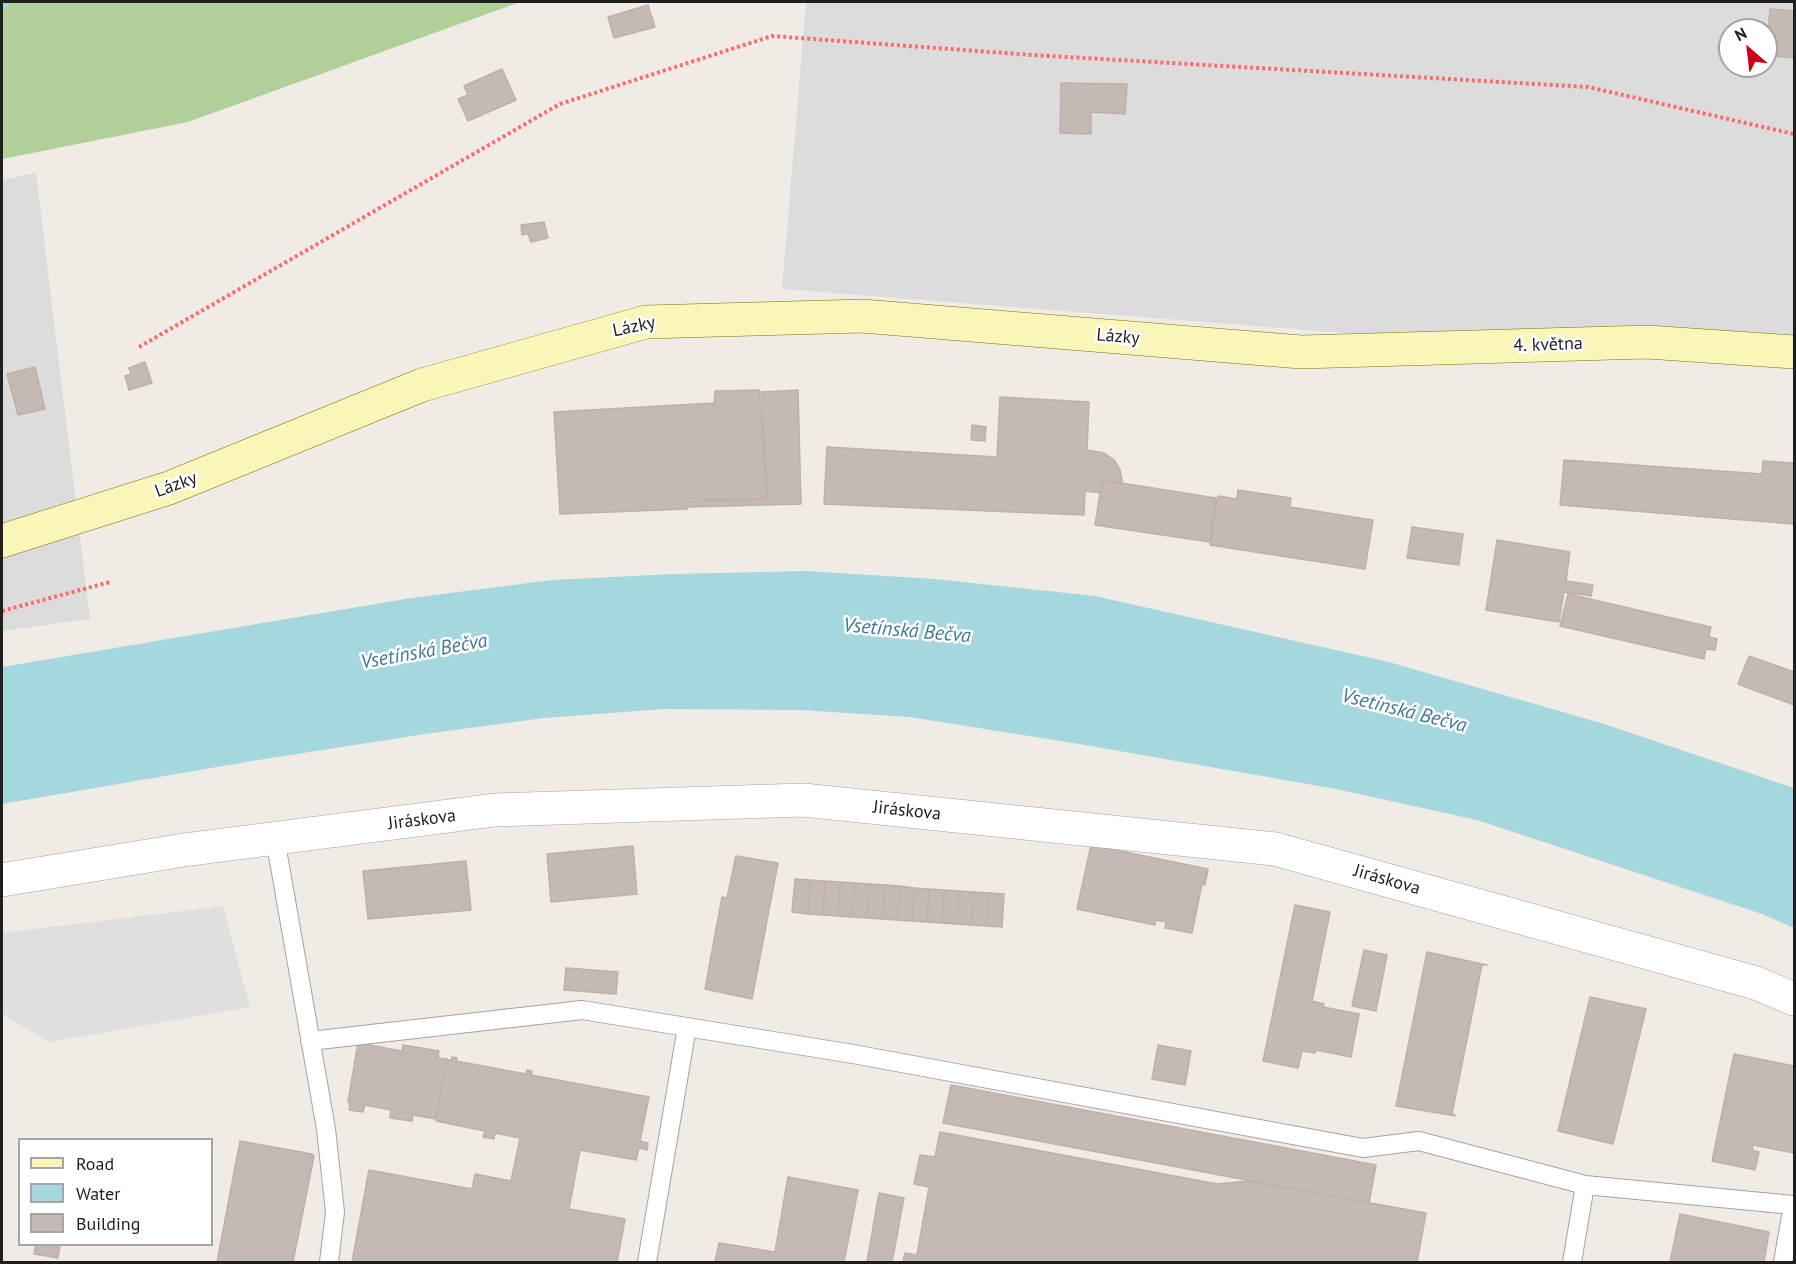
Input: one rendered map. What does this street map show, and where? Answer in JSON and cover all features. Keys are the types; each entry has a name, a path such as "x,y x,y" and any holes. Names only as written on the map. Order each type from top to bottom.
{"street":[{"name":"Lázky","path":"2,541 170,488 422,385 646,322 862,316 1301,352"},
{"name":"4. května","path":"1301,352 1647,342 1794,352"},
{"name":"Jiráskova","path":"2,880 184,850 495,810 803,800 1275,849 1756,983 1794,999"}],"lane":[{"path":"275,838 326,1129 335,1212 329,1263"},
{"path":"310,1041 582,1010 853,1054 1363,1148 1419,1141 1585,1185 1794,1205 1783,1263"},
{"path":"647,1263 687,1027"},
{"path":"1572,1263 1585,1185"}],"path":[{"path":"139,347 560,104 772,36 1032,55 1588,87 1794,134"},
{"path":"2,611 110,582"}],"shaded area":[{"path":"806,2 1794,2 1794,368 782,289"},
{"path":"36,173 90,619 2,631 2,180"},
{"path":"223,906 250,1007 49,1042 2,1014 2,933"}],"green space":[{"path":"2,2 520,2 188,122 2,159"}],"water":[{"name":"Vsetínská Bečva","path":"805,571 935,579 1095,596 1389,662 1601,723 1794,788 1794,928 1762,914 1477,820 1336,789 910,717 800,710 664,709 544,718 252,761 2,804 2,667 411,598 552,580"}],"building":[{"path":"648,5 655,27 614,38 608,17"},
{"path":"1770,9 1794,11 1794,58 1778,56 1778,18 1769,18"},
{"path":"502,69 516,100 468,121 458,99 468,95 464,86"},
{"path":"1061,83 1127,84 1125,114 1091,112 1091,134 1060,133"},
{"path":"544,222 548,238 531,242 528,234 522,235 521,225"},
{"path":"145,362 152,383 129,390 125,376 131,374 129,368"},
{"path":"35,367 45,409 18,415 7,374"},
{"path":"759,390 767,499 687,499 687,509 560,514 554,412 714,403 715,391"},
{"path":"798,390 801,504 689,507 689,501 767,499 768,501 761,392"},
{"path":"1000,397 1089,402 1087,450 1104,453 1114,460 1120,470 1123,484 1102,480 1101,493 1085,491 1084,515 824,504 827,447 997,457"},
{"path":"972,425 986,427 985,441 971,440"},
{"path":"1564,460 1762,474 1763,461 1794,463 1794,524 1560,505"},
{"path":"1102,480 1216,498 1210,542 1095,525"},
{"path":"1238,490 1291,498 1290,507 1373,520 1365,569 1210,545 1218,496 1237,499"},
{"path":"1412,527 1463,534 1459,565 1407,558"},
{"path":"1497,540 1570,552 1566,581 1593,585 1591,596 1564,592 1559,622 1486,610"},
{"path":"1568,594 1711,627 1709,637 1717,639 1715,650 1706,649 1704,659 1560,626"},
{"path":"1749,656 1794,672 1794,705 1738,684"},
{"path":"1091,845 1208,869 1205,885 1202,884 1192,933 1165,928 1166,922 1155,920 1155,925 1077,909"},
{"path":"633,846 637,894 551,902 547,854"},
{"path":"736,856 778,863 752,999 705,989 722,897 727,898"},
{"path":"466,861 471,910 368,919 363,871"},
{"path":"795,879 810,880 808,914 792,912"},
{"path":"810,880 825,881 823,915 808,914"},
{"path":"825,881 840,882 838,916 823,915"},
{"path":"840,882 855,883 852,917 838,916"},
{"path":"855,883 870,884 867,918 852,917"},
{"path":"870,884 885,885 882,919 867,918"},
{"path":"885,885 900,886 897,920 882,919"},
{"path":"900,886 914,888 912,921 897,920"},
{"path":"914,888 929,889 927,922 912,921"},
{"path":"929,889 944,890 942,923 927,922"},
{"path":"944,890 959,891 957,924 942,923"},
{"path":"959,891 974,892 971,925 957,924"},
{"path":"974,892 989,893 986,926 971,925"},
{"path":"989,893 1004,894 1002,927 986,926"},
{"path":"1295,905 1330,912 1312,1001 1324,1004 1323,1007 1359,1014 1351,1057 1316,1050 1315,1053 1302,1051 1298,1068 1263,1061"},
{"path":"1364,950 1387,955 1376,1011 1352,1006"},
{"path":"1427,952 1487,965 1482,965 1452,1114 1456,1116 1396,1106"},
{"path":"566,968 618,972 616,994 564,990"},
{"path":"1590,997 1646,1009 1613,1144 1558,1131"},
{"path":"358,1043 402,1051 403,1045 439,1051 438,1058 447,1059 436,1119 413,1115 412,1121 390,1118 391,1110 365,1105 363,1112 349,1110 350,1103 348,1102"},
{"path":"1158,1045 1191,1051 1185,1085 1152,1079"},
{"path":"1734,1054 1794,1066 1794,1153 1753,1145 1752,1150 1759,1152 1755,1170 1712,1161"},
{"path":"452,1057 457,1058 456,1061 526,1074 527,1070 532,1071 531,1075 649,1097 640,1141 648,1143 647,1150 639,1148 636,1160 580,1150 569,1209 625,1219 617,1262 352,1262 369,1170 472,1189 475,1174 511,1181 520,1138 495,1133 494,1139 483,1137 485,1131 436,1121 447,1059 451,1061"},
{"path":"951,1085 1376,1165 1369,1203 943,1123"},
{"path":"940,1132 1217,1184 1249,1181 1426,1213 1417,1262 903,1262 905,1253 917,1255 929,1187 914,1184 920,1155 935,1157"},
{"path":"240,1141 314,1156 293,1262 217,1262"},
{"path":"788,1177 858,1190 844,1262 715,1262 719,1243 775,1252"},
{"path":"879,1193 904,1198 892,1262 867,1262"},
{"path":"1680,1214 1769,1232 1764,1262 1670,1262"},
{"path":"36,1246 60,1246 58,1258 34,1254"}]}
